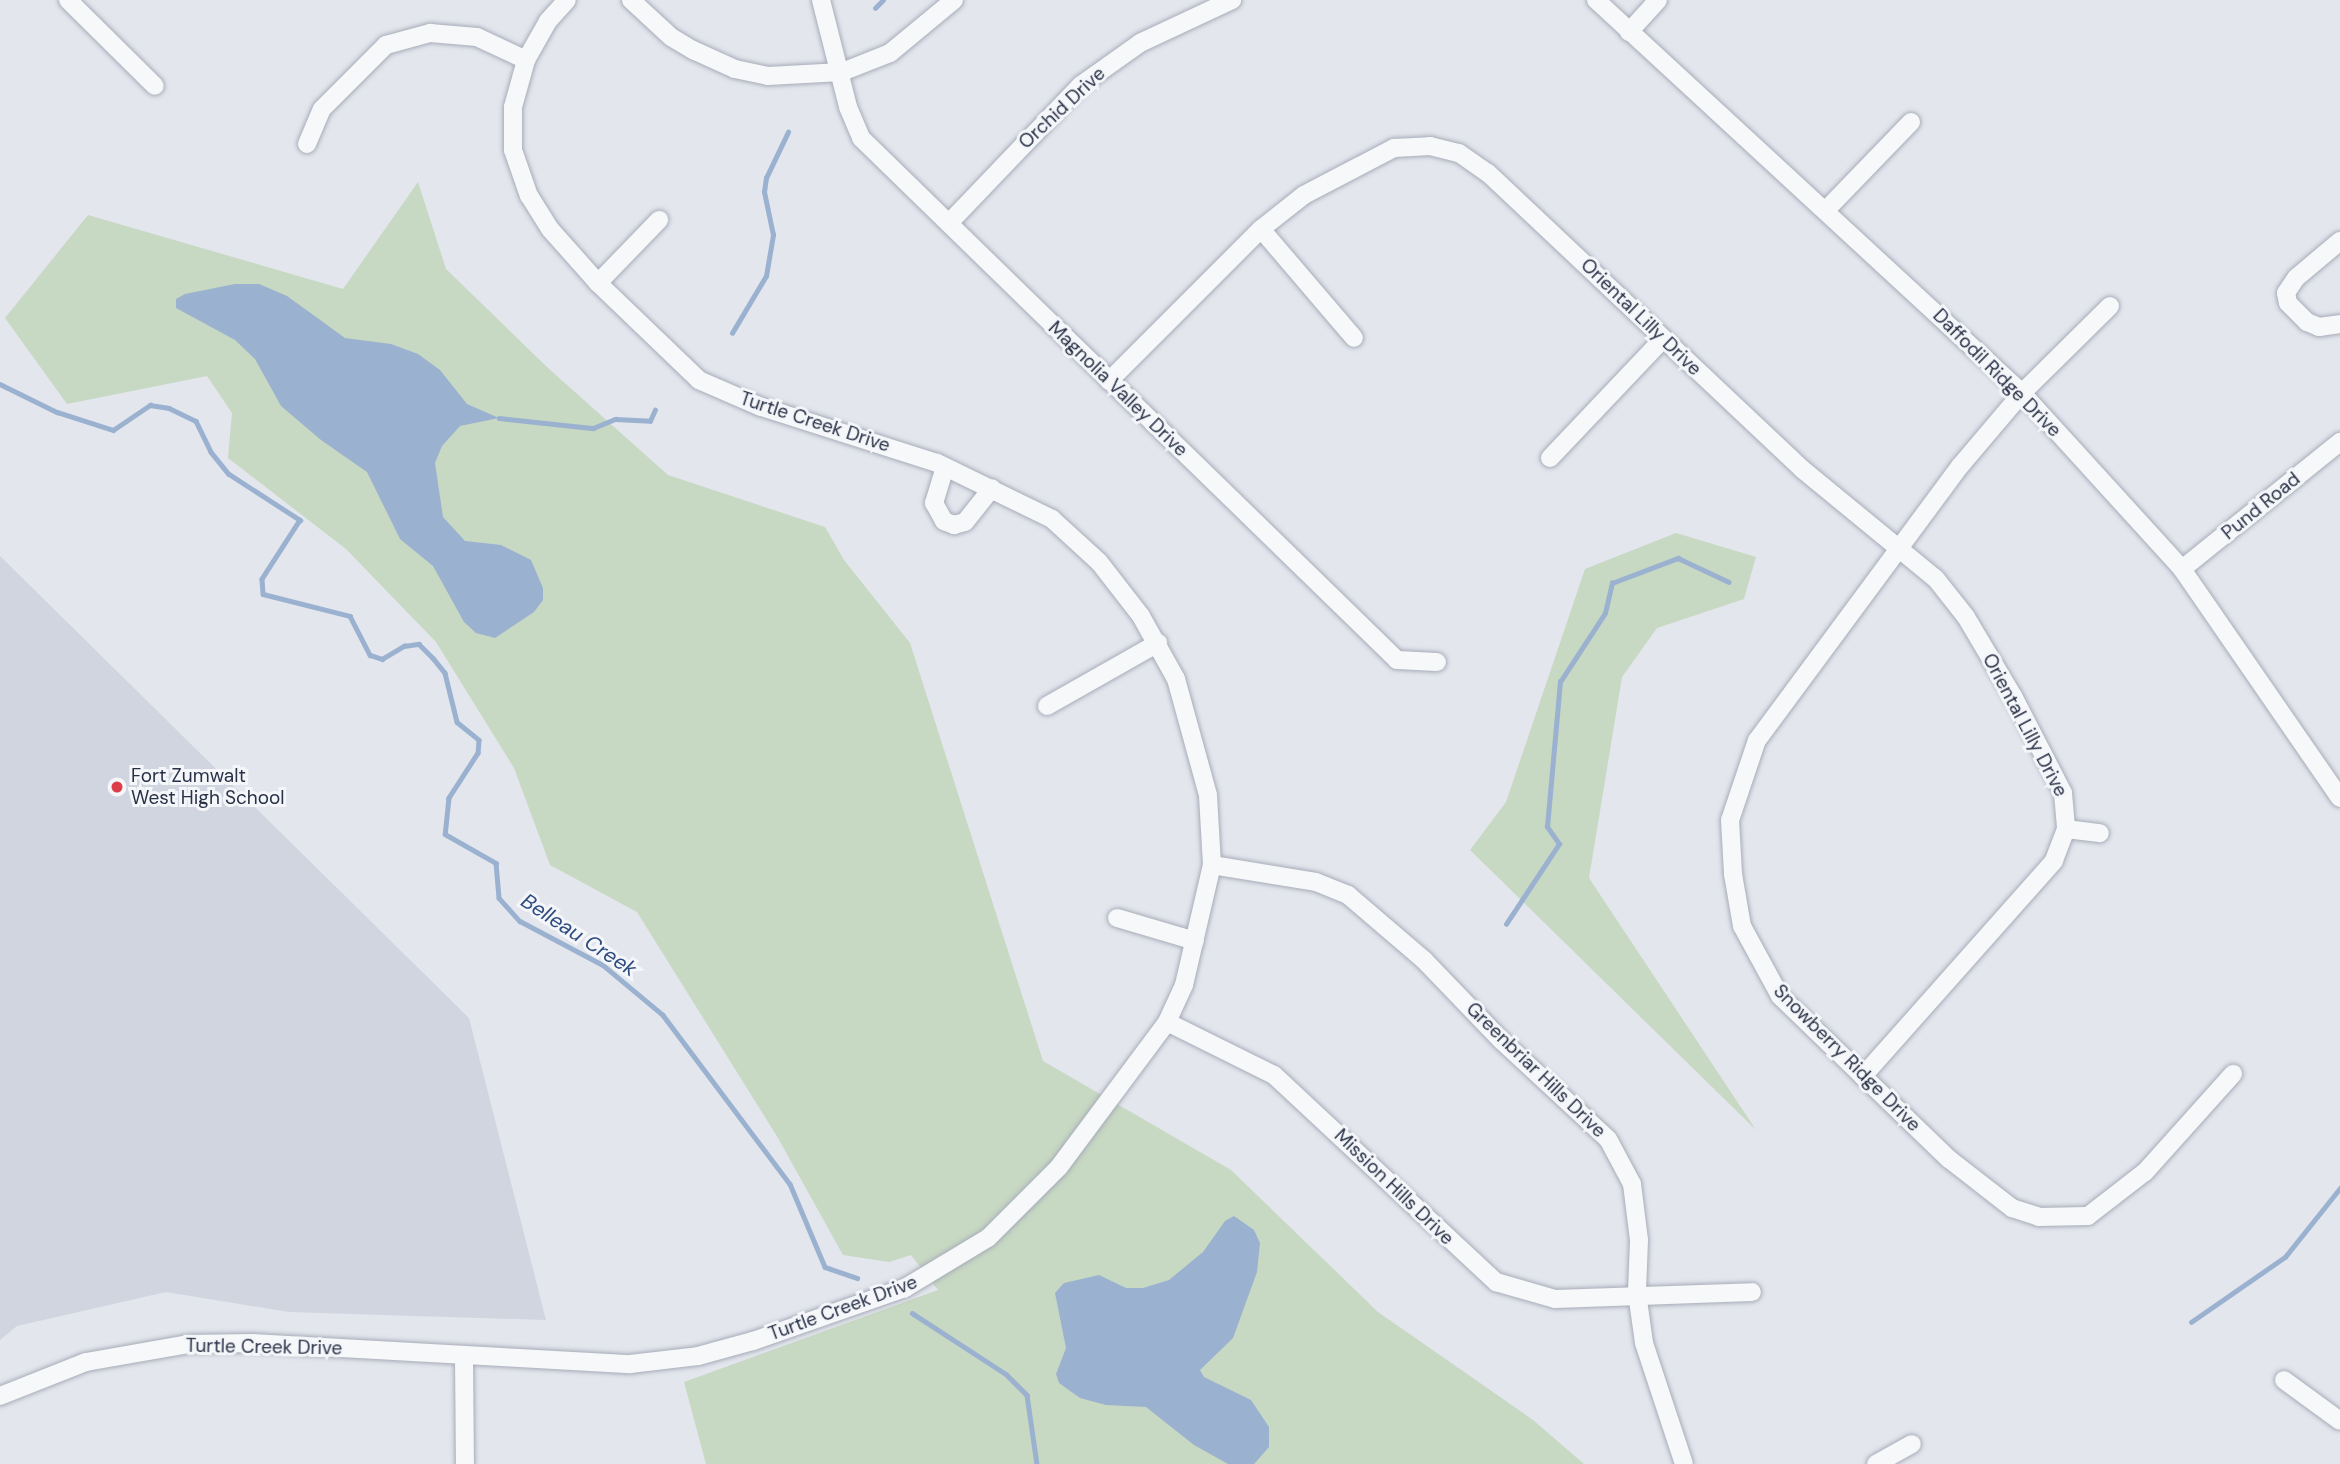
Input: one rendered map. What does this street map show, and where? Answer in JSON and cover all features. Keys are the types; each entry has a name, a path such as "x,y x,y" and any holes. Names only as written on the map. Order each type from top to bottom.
{"street":[{"path":"68,0 155,86"},
{"name":"Turtle Creek Drive","path":"0,1396 86,1362 189,1344 252,1343 464,1357 630,1364 698,1356 905,1288 988,1238 1025,1204 1059,1167 1167,1022 1184,985 1212,864 1204,773 1177,679 1158,643 1099,562 1052,519 945,467 761,407 699,380 598,283 550,229 528,196 513,150 513,107 526,60 548,21 567,0"},
{"path":"631,0 671,37 734,69 768,76 842,72 890,53 954,0"},
{"name":"Magnolia Valley Drive","path":"821,0 842,72 848,107 862,138 1397,660 1437,662"},
{"name":"Orchid Drive","path":"949,223 1081,85 1140,43 1233,0"},
{"name":"Daffodil Ridge Drive","path":"1596,0 1827,209 2022,393 2182,569 2340,798"},
{"path":"1629,32 1658,0"},
{"path":"307,144 322,109 386,45 429,33 477,37 526,60"},
{"path":"1827,209 1911,122"},
{"name":"Oriental Lilly Drive","path":"1109,381 1261,229 1304,195 1394,148 1430,146 1459,153 1488,173 1662,340 1900,552 1936,579 1983,644 2063,793 2066,829 2054,861 1863,1076"},
{"path":"598,283 659,220"},
{"path":"1261,229 1354,338"},
{"path":"2340,242 2296,278 2286,293 2288,303 2319,327 2340,324"},
{"name":"Snowberry Ridge Drive","path":"2110,306 2022,393 1959,466 1900,552 1757,740 1730,820 1742,926 1758,962 1780,996 1991,1194 2039,1217 2088,1216 2118,1196 2233,1074"},
{"path":"1550,458 1662,340"},
{"name":"Pund Road","path":"2182,569 2340,442"},
{"path":"945,467 934,503 944,521 954,525 965,522 992,488"},
{"path":"1047,706 1158,643"},
{"path":"2066,829 2100,833"},
{"name":"Greenbriar Hills Drive","path":"1212,864 1316,882 1348,895 1424,960 1502,1041 1608,1139 1632,1184 1639,1240 1637,1293 1644,1343 1684,1464"},
{"path":"1117,918 1195,941"},
{"name":"Mission Hills Drive","path":"1167,1022 1274,1075 1496,1282 1555,1299 1637,1293 1752,1292"},
{"path":"464,1357 465,1464"},
{"path":"2284,1380 2340,1421"},
{"path":"1876,1464 1912,1444"}],"shaded area":[{"name":"Fort Zumwalt West High School","path":"0,556 469,1018 546,1320 289,1312 166,1292 17,1326 0,1340"}],"green space":[{"path":"418,182 446,269 548,368 668,475 825,527 844,560 910,643 1043,1061 1231,1170 1378,1312 1533,1420 1584,1464 706,1464 684,1382 938,1290 911,1255 889,1262 843,1255 778,1138 637,912 550,865 514,768 436,642 346,549 228,458 232,413 207,376 67,404 5,318 88,215 343,289"},
{"path":"1676,533 1756,557 1744,599 1657,628 1622,677 1589,878 1756,1130 1470,850 1506,802 1585,569"}],"water":[{"path":"235,284 259,284 287,296 345,338 391,344 418,354 440,370 467,404 499,418 460,426 442,446 435,463 443,517 465,541 501,545 531,560 543,588 543,600 534,612 495,638 476,633 464,622 433,566 400,539 367,472 321,440 281,406 255,359 235,340 176,308 176,299 185,294"},
{"path":"1234,1216 1254,1230 1260,1243 1257,1272 1233,1338 1200,1370 1204,1377 1251,1400 1269,1427 1269,1447 1254,1464 1228,1464 1194,1445 1146,1407 1106,1405 1080,1398 1059,1383 1056,1374 1066,1348 1055,1293 1064,1283 1099,1275 1126,1288 1143,1288 1169,1280 1203,1252 1225,1221"}],"waterway":[{"path":"875,8 883,0"},
{"path":"732,333 766,276 773,235 764,192 766,178 788,132"},
{"name":"Belleau Creek","path":"0,384 57,412 113,430 150,405 169,408 196,421 211,452 229,474 300,520 262,579 263,594 350,616 370,655 382,659 404,646 419,644 433,658 445,673 457,722 479,740 478,753 449,798 445,834 496,863 499,898 520,921 603,965 663,1015 790,1184 825,1267 857,1278"},
{"path":"499,418 593,428 615,419 650,421 655,410"},
{"path":"1506,924 1559,844 1547,827 1560,682 1605,613 1612,583 1678,558 1729,582"},
{"path":"2191,1322 2285,1257 2340,1188"},
{"name":"Belleau Creek","path":"912,1313 1006,1374 1027,1395 1037,1464"}],"place":[{"name":"Fort Zumwalt West High School","path":"117,787"}]}
